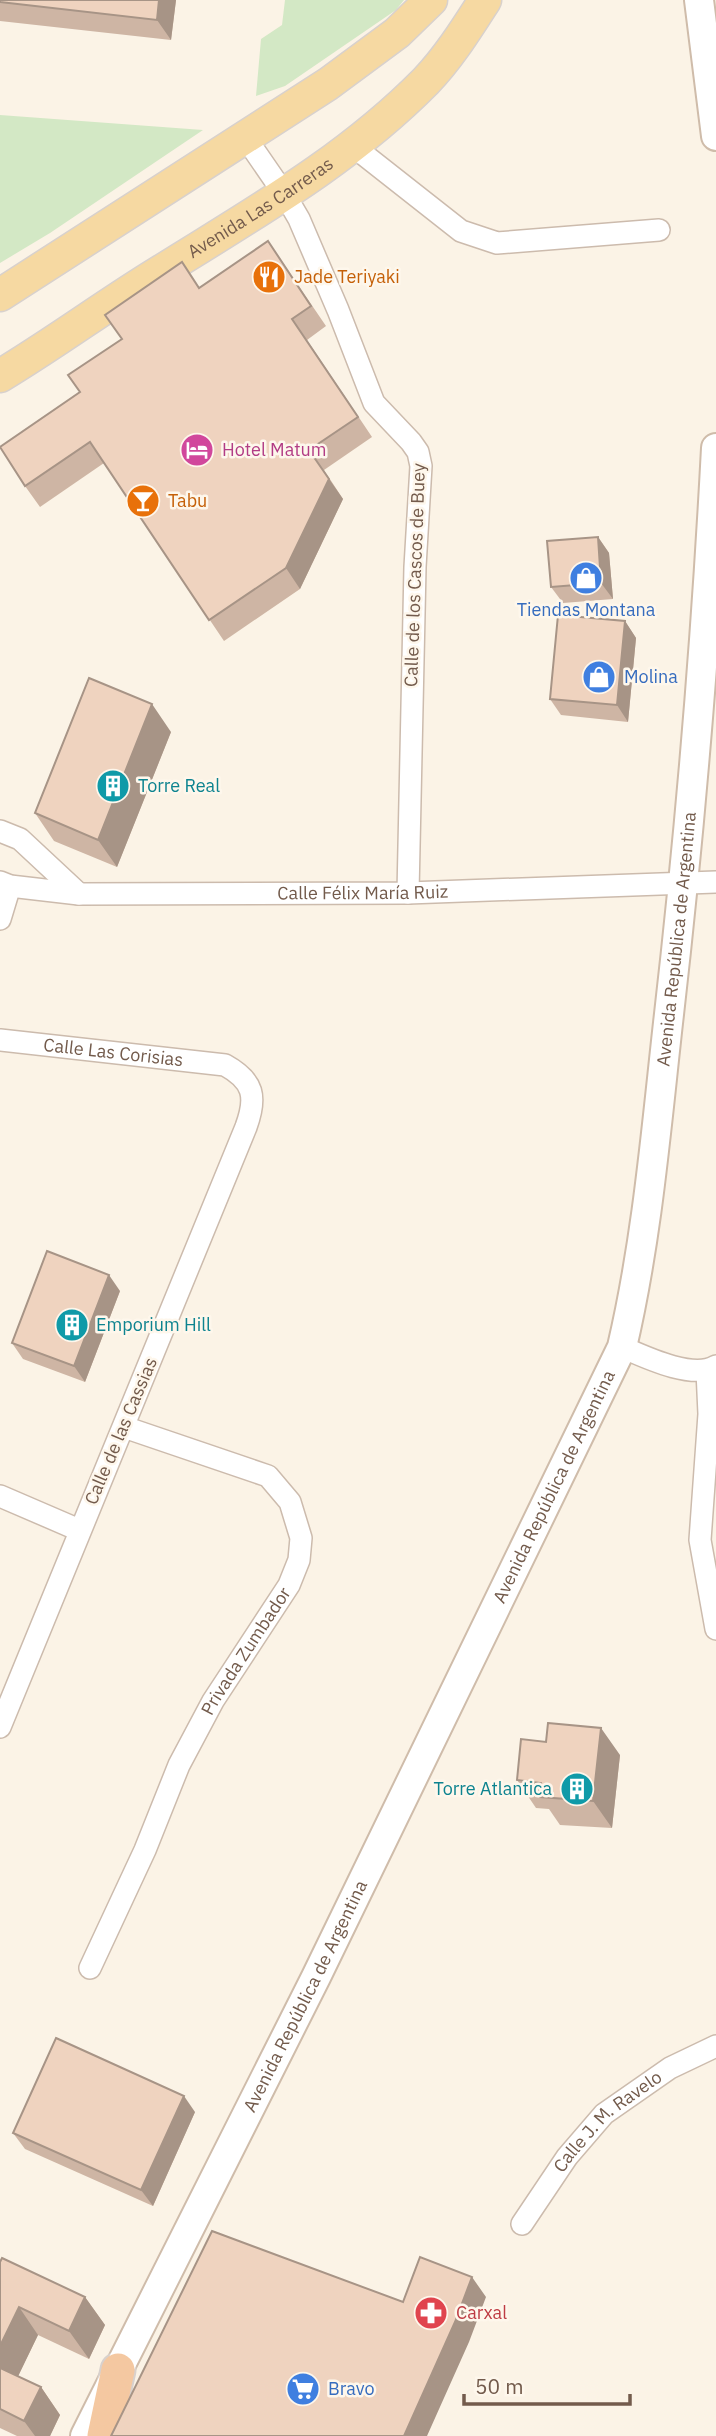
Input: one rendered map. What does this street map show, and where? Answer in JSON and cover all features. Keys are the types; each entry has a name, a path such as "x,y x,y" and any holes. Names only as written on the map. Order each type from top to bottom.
{"highway":[{"path":"104,2436 118,2370"}],"main road":[{"path":"0,295 328,84 397,33 431,0"},
{"name":"Avenida Las Carreras","path":"0,376 52,345 157,273 285,195 353,146 426,80 458,42 485,0"},
{"path":"699,0 716,131"},
{"name":"Avenida República de Argentina","path":"85,2436 316,1977 622,1347 636,1290 645,1231 684,883 709,585 716,449"}],"street":[{"name":"Calle de los Cascos de Buey","path":"245,137 299,219 374,403 411,442 418,453 421,466 415,567 408,893"},
{"path":"353,146 461,231 497,243 659,230"},
{"path":"0,831 20,839 79,894"},
{"name":"Calle Félix María Ruiz","path":"5,884 79,894 408,893 716,882"},
{"path":"1,913 5,884"},
{"name":"Calle Las Corisias","path":"0,1040 225,1065"},
{"name":"Calle de las Cassias","path":"0,1727 252,1112 253,1098 250,1087 240,1073 225,1065"},
{"path":"622,1347 663,1363 711,1369 700,1540 716,1629"},
{"name":"Privada Zumbador","path":"90,1968 196,1733 213,1701 289,1585 299,1560 300,1538 290,1502 268,1476 124,1427"},
{"path":"0,1496 79,1530"},
{"name":"Calle J. M. Ravelo","path":"522,2224 567,2157 604,2114 670,2068 716,2046"}],"green space":[{"path":"285,0 404,0 396,10 285,86 256,96 261,39 282,25"},
{"path":"0,115 203,130 50,233 0,263"}],"building":[{"path":"0,0 159,0 157,20"},
{"name":"Hotel Matum","path":"268,241 311,306 292,319 358,417 309,450 329,479 286,568 209,620 90,442 25,486 0,447 80,392 68,375 122,339 105,315 182,262 199,288"},
{"path":"598,537 601,583 551,587 547,541"},
{"name":"Molina","path":"558,615 625,621 617,705 550,699"},
{"path":"89,678 152,704 98,840 35,813"},
{"name":"Emporium Hill","path":"47,1251 109,1275 74,1366 12,1343"},
{"path":"548,1723 601,1728 593,1801 540,1797 541,1783 517,1780 521,1739 546,1742"},
{"path":"56,2038 184,2096 141,2190 13,2133"},
{"name":"Bravo","path":"212,2231 403,2302 420,2257 472,2277 404,2436 111,2436"},
{"path":"2,2258 85,2297 69,2331 19,2307 0,2346"},
{"path":"0,2368 41,2387 24,2421 0,2409"}],"place":[{"name":"Jade Teriyaki","path":"269,277"},
{"name":"Hotel Matum","path":"197,450"},
{"name":"Tabu","path":"143,501"},
{"name":"Tiendas Montana","path":"586,578"},
{"name":"Molina","path":"599,677"},
{"name":"Torre Real","path":"113,786"},
{"name":"Emporium Hill","path":"72,1325"},
{"name":"Torre Atlantica","path":"577,1789"},
{"name":"Carxal","path":"431,2313"},
{"name":"Bravo","path":"303,2389"}]}
